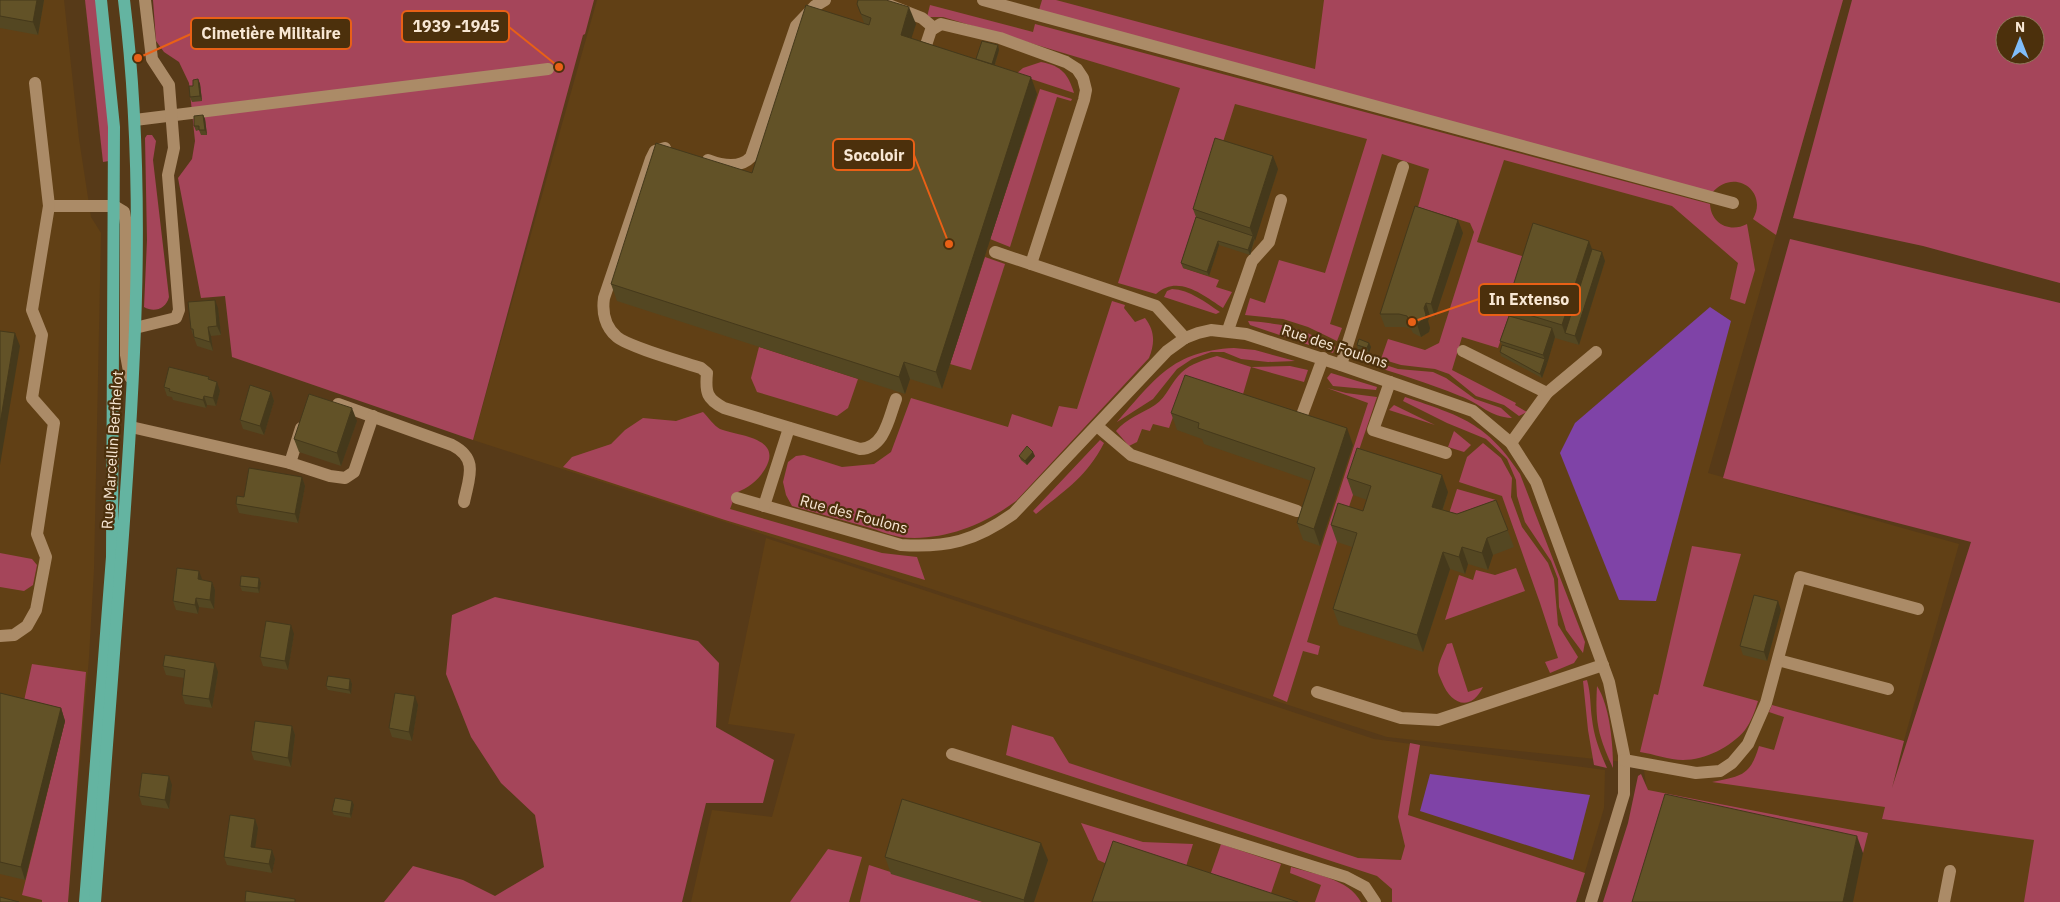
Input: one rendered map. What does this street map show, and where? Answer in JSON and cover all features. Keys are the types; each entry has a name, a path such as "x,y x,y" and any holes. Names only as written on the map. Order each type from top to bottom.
{"main road":[{"name":"Rue Marcellin Berthelot","path":"85,902 112,557 114,127 101,0"},
{"name":"Rue Marcellin Berthelot","path":"95,902 131,427 136,328 135,120 124,0"}],"street":[{"path":"136,328 176,318 179,310 168,175 174,148 169,85 152,59 145,0"},
{"path":"698,157 727,165 747,162 751,158 796,26 815,6 825,0"},
{"path":"876,0 922,18 934,28"},
{"path":"983,0 1009,3 1733,203"},
{"path":"925,48 931,30 941,24 1000,38 1066,62 1077,69 1083,78 1086,90 1084,100 1031,264"},
{"path":"135,120 548,69"},
{"path":"0,636 14,635 28,626 36,610 46,557 37,534 54,423 32,398 42,335 32,310 49,206 35,83"},
{"path":"679,151 662,148 655,151 651,159 604,298 603,313 612,331 624,342 701,368 708,374 707,394 714,403 724,408 860,449 868,449 881,438 896,399"},
{"path":"1341,365 1403,167"},
{"path":"1228,330 1252,261 1269,242 1281,200"},
{"path":"49,206 114,206 124,212 126,224 126,355 133,390"},
{"path":"995,252 1156,306 1185,338"},
{"name":"Rue des Foulons","path":"737,498 901,545 921,546 953,543 975,537 993,529 1013,514 1168,351 1185,338 1211,330 1228,330 1246,334 1323,358 1473,411 1511,443 1536,482 1609,682 1624,760 1624,794 1591,902"},
{"path":"1463,351 1547,393"},
{"path":"1511,443 1547,393 1596,352"},
{"path":"1302,415 1323,358"},
{"path":"1390,382 1373,430 1446,453"},
{"path":"329,401 464,451 469,461 470,470 464,502"},
{"path":"290,463 305,412"},
{"path":"131,427 290,463 330,476 344,478 354,472 373,416"},
{"path":"1097,426 1131,455 1296,511"},
{"path":"764,506 789,428"},
{"path":"1624,760 1696,773 1720,770 1732,763 1748,744 1766,703 1800,577 1918,609"},
{"path":"1778,660 1888,688"},
{"path":"1317,692 1401,718 1438,720 1603,665"},
{"path":"952,754 1346,877 1365,887 1375,902"},
{"path":"1944,902 1950,871"}],"shaded area":[{"path":"0,0 64,0 79,139 91,217 101,233 94,569 89,657 68,902 0,902"},
{"path":"85,0 96,0 108,120 109,161 103,162"},
{"path":"153,0 594,0 473,440 232,357 225,296 201,298 178,178 192,159 195,141 189,83 179,62 164,52 156,41"},
{"path":"597,0 1843,0 1708,473 1959,544 1882,819 2051,842 2060,902 1611,902 1647,790 1643,764 1387,737 473,440"},
{"path":"1042,0 1056,0 1315,69 1324,0 1843,0 1776,235 1753,219 1757,208 1753,191 1746,185 1738,182 1720,185 1712,193 1039,10"},
{"path":"1852,0 2060,0 2060,283 1923,246 1793,218"},
{"path":"930,5 1033,32 1035,24 1710,204 1714,217 1722,225 1741,227 1747,224 1755,270 1745,304 1730,299 1738,263 1672,206 1504,160 1477,242 1528,258 1498,348 1462,337 1452,370 1516,403 1515,405 1527,412 1519,416 1504,405 1476,396 1449,374 1435,369 1401,365 1381,359 1388,339 1425,350 1439,343 1474,232 1470,223 1418,207 1429,169 1382,154 1330,324 1342,328 1337,341 1308,327 1283,319 1245,315 1250,298 1265,303 1279,260 1325,273 1367,139 1235,104 1183,268 1219,280 1216,287 1232,292 1223,308 1199,293 1182,286 1164,288 1156,294 1118,283 1180,88 943,17 927,17"},
{"path":"1041,62 1054,66 1063,72 1074,93 1016,74 1023,68"},
{"path":"1040,89 1072,99 1071,101 1057,97 1010,247 990,239"},
{"path":"147,135 152,135 156,141 153,160 169,297 162,307 156,310 144,307 147,240 145,138"},
{"path":"1790,239 2060,303 2060,902 2024,902 2034,840 1882,819 1885,807 1712,782 1743,773 1752,764 1759,746 1774,750 1784,717 1769,712 1772,705 1904,741 1892,788 1971,542 1723,478"},
{"path":"985,257 1005,264 971,370 950,364"},
{"path":"1172,289 1191,294 1220,312 1216,314 1164,297 1167,291"},
{"path":"1112,301 1125,305 1124,308 1135,322 1145,318 1151,328 1153,337 1149,358 1016,501 1004,510 961,530 931,537 915,538 896,536 792,506 786,495 783,482 788,462 796,456 804,455 842,467 874,464 891,452 911,398 1008,427 1012,414 1052,427 1059,406 1077,409"},
{"path":"1710,307 1731,321 1656,601 1619,600 1560,453 1575,423"},
{"path":"1248,321 1284,326 1303,331 1335,347 1333,353 1250,325"},
{"path":"759,347 858,379 848,408 837,416 757,392 751,378"},
{"path":"1234,348 1255,350 1295,361 1268,362 1241,359 1224,352 1211,352 1192,359 1177,369 1153,399 1117,422 1154,380 1180,361 1213,350"},
{"path":"1217,356 1251,367 1241,401 1185,384 1169,428 1153,424 1150,431 1142,429 1137,442 1129,446 1116,431 1129,419 1159,402 1185,369 1198,362"},
{"path":"1367,359 1398,369 1433,372 1446,378 1475,399 1501,408 1512,418 1491,413 1468,399 1448,391 1365,363"},
{"path":"1290,366 1308,370 1304,382 1251,367"},
{"path":"1331,373 1377,387 1376,390 1333,386 1327,378"},
{"path":"1327,388 1346,393 1377,397 1357,456 1353,495 1307,642 1320,646 1318,655 1303,651 1287,702 1273,696 1368,403"},
{"path":"1405,397 1471,423 1496,443 1520,474 1585,642 1583,653 1566,630 1559,607 1558,579 1551,561 1525,522 1517,496 1516,480 1507,459 1486,439 1447,423 1403,401"},
{"path":"1394,405 1435,425 1389,410"},
{"path":"703,412 720,429 747,436 764,444 768,450 769,458 765,469 752,484 736,493 730,509 882,553 917,557 925,580 725,520 563,467 572,457 611,444 625,430 643,418 676,421"},
{"path":"1454,431 1471,445 1464,452 1448,447"},
{"path":"1100,440 1104,443 1082,475 1036,514 1033,511"},
{"path":"1483,443 1501,458 1512,478 1511,497 1522,527 1548,563 1554,579 1558,625 1578,657 1574,663 1550,673 1545,662 1558,658 1502,496 1459,482 1467,457"},
{"path":"1457,489 1496,500 1502,517 1446,523"},
{"path":"766,538 1374,739 1605,770 1604,808 1576,902 691,902 712,810 772,817 795,734 728,724"},
{"path":"1692,546 1741,554 1703,686 1758,701 1747,727 1732,742 1700,758 1678,760 1640,752 1654,694 1658,695"},
{"path":"0,553 32,559 37,565 33,585 24,591 0,587"},
{"path":"1516,568 1525,591 1445,620 1459,575 1473,580 1476,570 1495,575"},
{"path":"495,597 698,641 719,663 716,727 774,760 763,803 706,803 682,902 384,902 413,866 463,880 495,896 544,867 535,815 501,783 471,737 446,674 452,615"},
{"path":"1452,643 1468,692 1483,687 1473,700 1467,702 1461,702 1451,696 1446,690 1438,672 1447,644"},
{"path":"32,664 86,672 68,902 42,902 42,900 22,895 65,721 22,710"},
{"path":"1587,680 1594,732 1607,768 1594,765 1583,681"},
{"path":"1597,686 1608,715 1613,768 1604,746 1597,720"},
{"path":"1012,725 1053,737 1069,763 1358,858 1401,860 1405,846 1398,817 1410,743 1420,745 1408,815 1585,873 1576,902 1392,902 1392,889 1377,876 1006,755"},
{"path":"1430,774 1590,795 1573,860 1420,811"},
{"path":"1641,774 1648,790 1868,833 1863,853 1672,811 1643,902 1603,902 1628,823 1638,776"},
{"path":"1081,823 1143,842 1193,844 1182,879 1116,868 1098,860"},
{"path":"1221,844 1281,864 1268,902 1206,887"},
{"path":"828,849 862,857 849,902 790,902"},
{"path":"869,865 983,902 860,902"},
{"path":"1291,867 1340,883 1355,894 1361,902 1315,902 1321,885 1290,873"}],"building":[{"path":"0,0 37,0 33,22 0,16"},
{"path":"858,0 886,0 909,7 901,35 1031,77 936,372 904,362 899,377 611,284 656,143 752,173 806,5 869,25 871,18 861,14 857,4"},
{"path":"982,41 998,45 992,64 976,59"},
{"path":"198,79 200,96 190,97 189,86 193,86 193,80"},
{"path":"203,115 205,130 199,130 199,126 194,126 194,116"},
{"path":"1215,138 1273,156 1250,228 1193,209"},
{"path":"1415,206 1458,220 1431,304 1426,303 1424,308 1426,315 1417,324 1409,320 1407,316 1380,314"},
{"path":"1196,217 1253,236 1248,250 1218,241 1207,272 1181,263"},
{"path":"1533,223 1589,241 1562,325 1506,308"},
{"path":"1592,249 1602,252 1575,336 1565,333"},
{"path":"215,300 217,326 208,327 210,342 194,337 193,329 191,329 188,302"},
{"path":"1509,316 1552,328 1543,355 1500,341"},
{"path":"0,331 15,333 0,424"},
{"path":"1359,339 1369,343 1367,348 1357,345"},
{"path":"1502,345 1545,359 1540,374 1500,352"},
{"path":"169,367 209,377 208,379 217,382 213,398 204,396 203,400 169,391 170,389 164,387"},
{"path":"1185,375 1347,428 1314,529 1297,523 1315,468 1198,428 1199,423 1171,413"},
{"path":"250,385 271,392 260,426 240,420"},
{"path":"309,394 352,408 337,453 294,439"},
{"path":"1027,446 1033,452 1025,461 1019,456"},
{"path":"1357,448 1442,475 1432,507 1457,514 1496,500 1508,530 1487,538 1482,553 1462,547 1459,557 1443,552 1417,635 1333,609 1357,533 1331,525 1338,503 1363,511 1371,486 1347,478"},
{"path":"249,468 302,477 295,514 236,504 237,496 244,497"},
{"path":"177,568 199,571 198,579 212,582 210,600 196,598 195,605 173,601"},
{"path":"241,576 259,578 258,588 240,586"},
{"path":"1754,595 1778,601 1764,652 1740,646"},
{"path":"266,621 291,625 285,661 260,657"},
{"path":"165,655 215,663 209,699 182,695 185,670 163,666"},
{"path":"328,676 350,679 349,690 326,686"},
{"path":"0,693 61,708 21,867 0,862"},
{"path":"395,693 415,696 409,732 389,728"},
{"path":"255,721 292,726 288,758 251,751"},
{"path":"142,773 169,776 165,800 139,796"},
{"path":"1665,794 1857,836 1843,902 1632,902"},
{"path":"335,798 352,801 350,814 332,811"},
{"path":"902,799 1041,843 1024,900 885,857"},
{"path":"230,815 255,819 251,847 272,850 269,864 224,857"},
{"path":"1113,841 1298,902 1092,902"},
{"path":"246,891 295,899 295,902 245,902"},
{"path":"0,897 19,902 0,902"}],"place":[{"name":"Cimetière Militaire","path":"138,58"},
{"name":"1939 -1945","path":"559,67"},
{"name":"Socoloir","path":"949,244"},
{"name":"In Extenso","path":"1412,322"}]}
